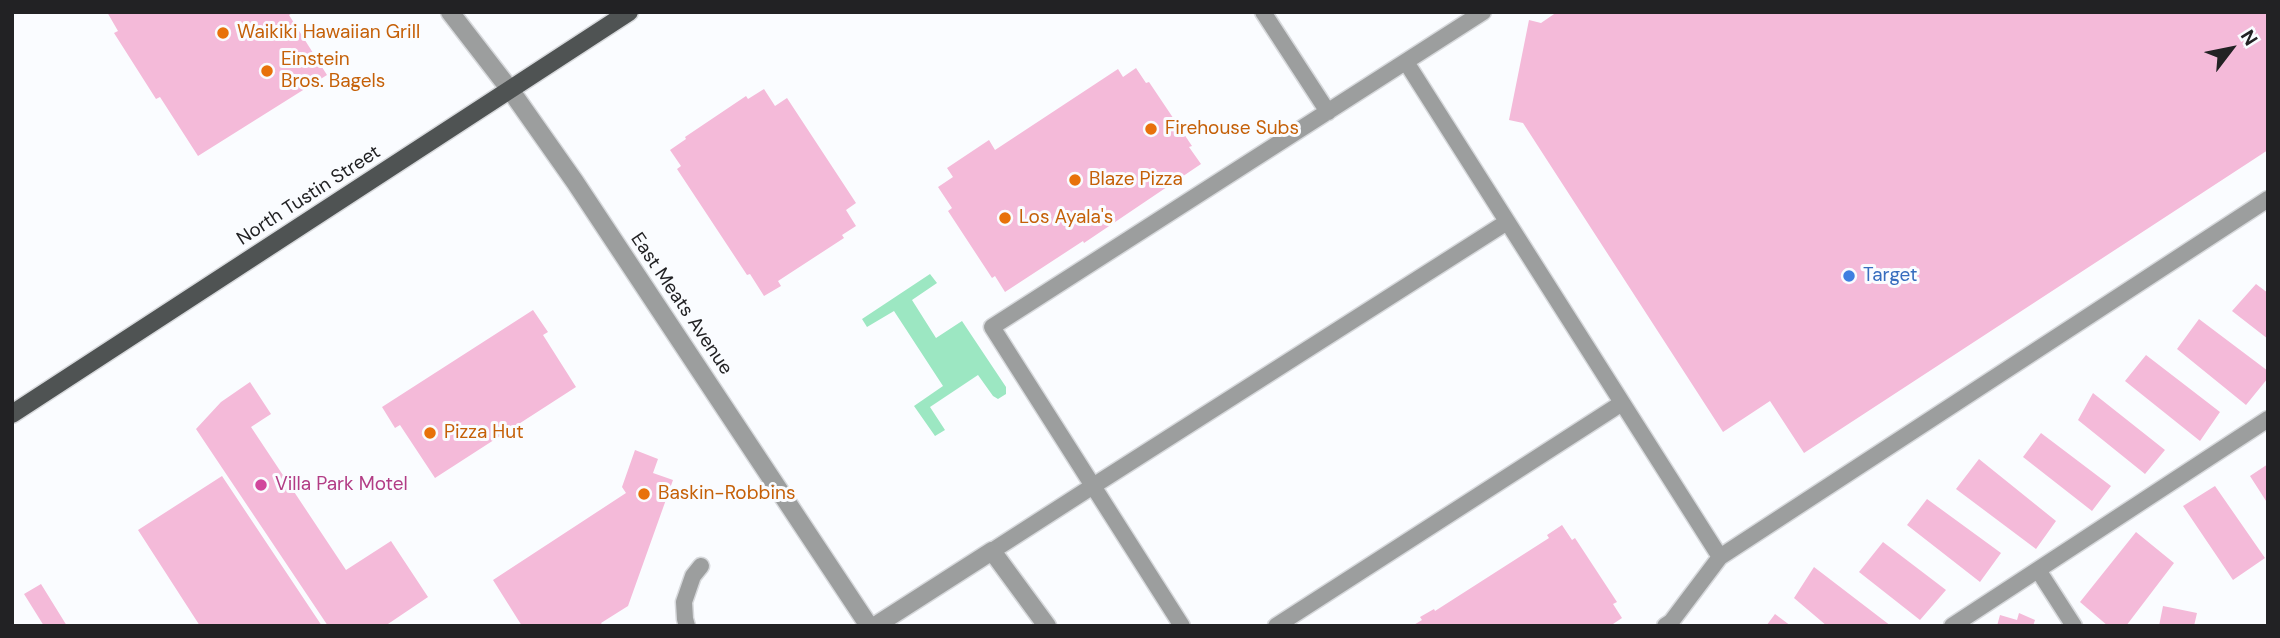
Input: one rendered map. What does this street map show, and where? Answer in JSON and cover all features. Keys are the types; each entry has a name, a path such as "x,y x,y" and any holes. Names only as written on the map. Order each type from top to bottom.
{"main road":[{"name":"North Tustin Street","path":"12,414 629,12"}],"street":[{"name":"East Meats Avenue","path":"450,12 511,91 575,182 869,626"},
{"path":"875,626 919,595 992,551 1047,626"}],"lane":[{"path":"1263,12 1328,112"},
{"path":"1182,626 992,327 1483,12"},
{"path":"1406,62 1720,557"},
{"path":"1665,626 1671,622 1720,557 2268,199"},
{"path":"992,551 1507,222"},
{"path":"1276,626 1622,403"},
{"path":"1952,626 2268,419"},
{"path":"687,626 684,602 693,576 701,566"},
{"path":"2038,570 2074,626"}],"green space":[{"path":"930,274 937,283 912,300 936,338 962,321 1006,387 1006,394 998,399 978,375 930,407 945,430 935,436 914,406 943,386 894,311 867,327 862,319"}],"building":[{"path":"107,12 294,12 289,15 327,75 198,156 160,97 156,99 114,33 118,31"},
{"name":"Target","path":"1557,12 2268,12 2268,150 1804,453 1770,401 1723,432 1523,123 1509,120 1529,20 1541,23"},
{"path":"1136,68 1146,83 1149,82 1201,164 1084,243 1083,241 1005,292 995,276 992,278 948,211 952,208 938,187 953,177 947,168 989,140 995,150 1118,69 1123,77"},
{"path":"764,89 775,106 787,98 856,203 846,210 856,226 842,235 844,238 778,281 781,286 764,296 750,274 747,275 677,169 681,166 670,150 746,96 748,99"},
{"path":"2256,284 2268,293 2268,339 2232,311"},
{"path":"533,310 548,332 543,335 576,387 435,478 400,425 395,428 382,407"},
{"path":"2199,319 2268,371 2268,378 2246,405 2177,349"},
{"path":"2146,355 2220,412 2200,441 2125,381"},
{"name":"Villa Park Motel","path":"250,382 271,414 251,427 346,570 391,541 428,597 385,626 328,626 196,429 221,402"},
{"path":"2093,393 2165,450 2145,474 2078,420"},
{"path":"2041,433 2111,486 2092,511 2023,457"},
{"path":"635,450 658,459 653,473 673,480 628,606 601,623 603,626 522,626 493,580 626,493 622,487"},
{"path":"1979,459 2056,521 2036,549 1956,489"},
{"path":"2268,464 2268,504 2250,476"},
{"path":"222,476 322,626 200,626 138,530"},
{"path":"2215,486 2265,558 2233,580 2183,506"},
{"path":"1927,499 2001,553 1980,582 1907,525"},
{"path":"1562,525 1572,540 1575,538 1617,602 1613,604 1622,618 1610,626 1412,626 1422,620 1420,617 1434,609 1435,611 1549,538 1547,535"},
{"path":"2136,532 2174,563 2126,626 2108,626 2080,602"},
{"path":"1883,542 1946,590 1920,620 1859,572"},
{"path":"1814,567 1891,626 1827,626 1794,598"},
{"path":"41,584 67,626 44,626 24,594"},
{"path":"2163,606 2197,613 2194,626 2159,626"},
{"path":"2019,613 2035,620 2033,626 1997,626 2000,615 2017,620"},
{"path":"1775,614 1791,626 1766,626"}],"place":[{"name":"Waikiki Hawaiian Grill","path":"223,33"},
{"name":"Einstein Bros. Bagels","path":"267,71"},
{"name":"Firehouse Subs","path":"1151,129"},
{"name":"Blaze Pizza","path":"1075,180"},
{"name":"Los Ayala's","path":"1005,218"},
{"name":"Target","path":"1849,276"},
{"name":"Pizza Hut","path":"430,433"},
{"name":"Villa Park Motel","path":"261,485"},
{"name":"Baskin-Robbins","path":"644,494"}]}
